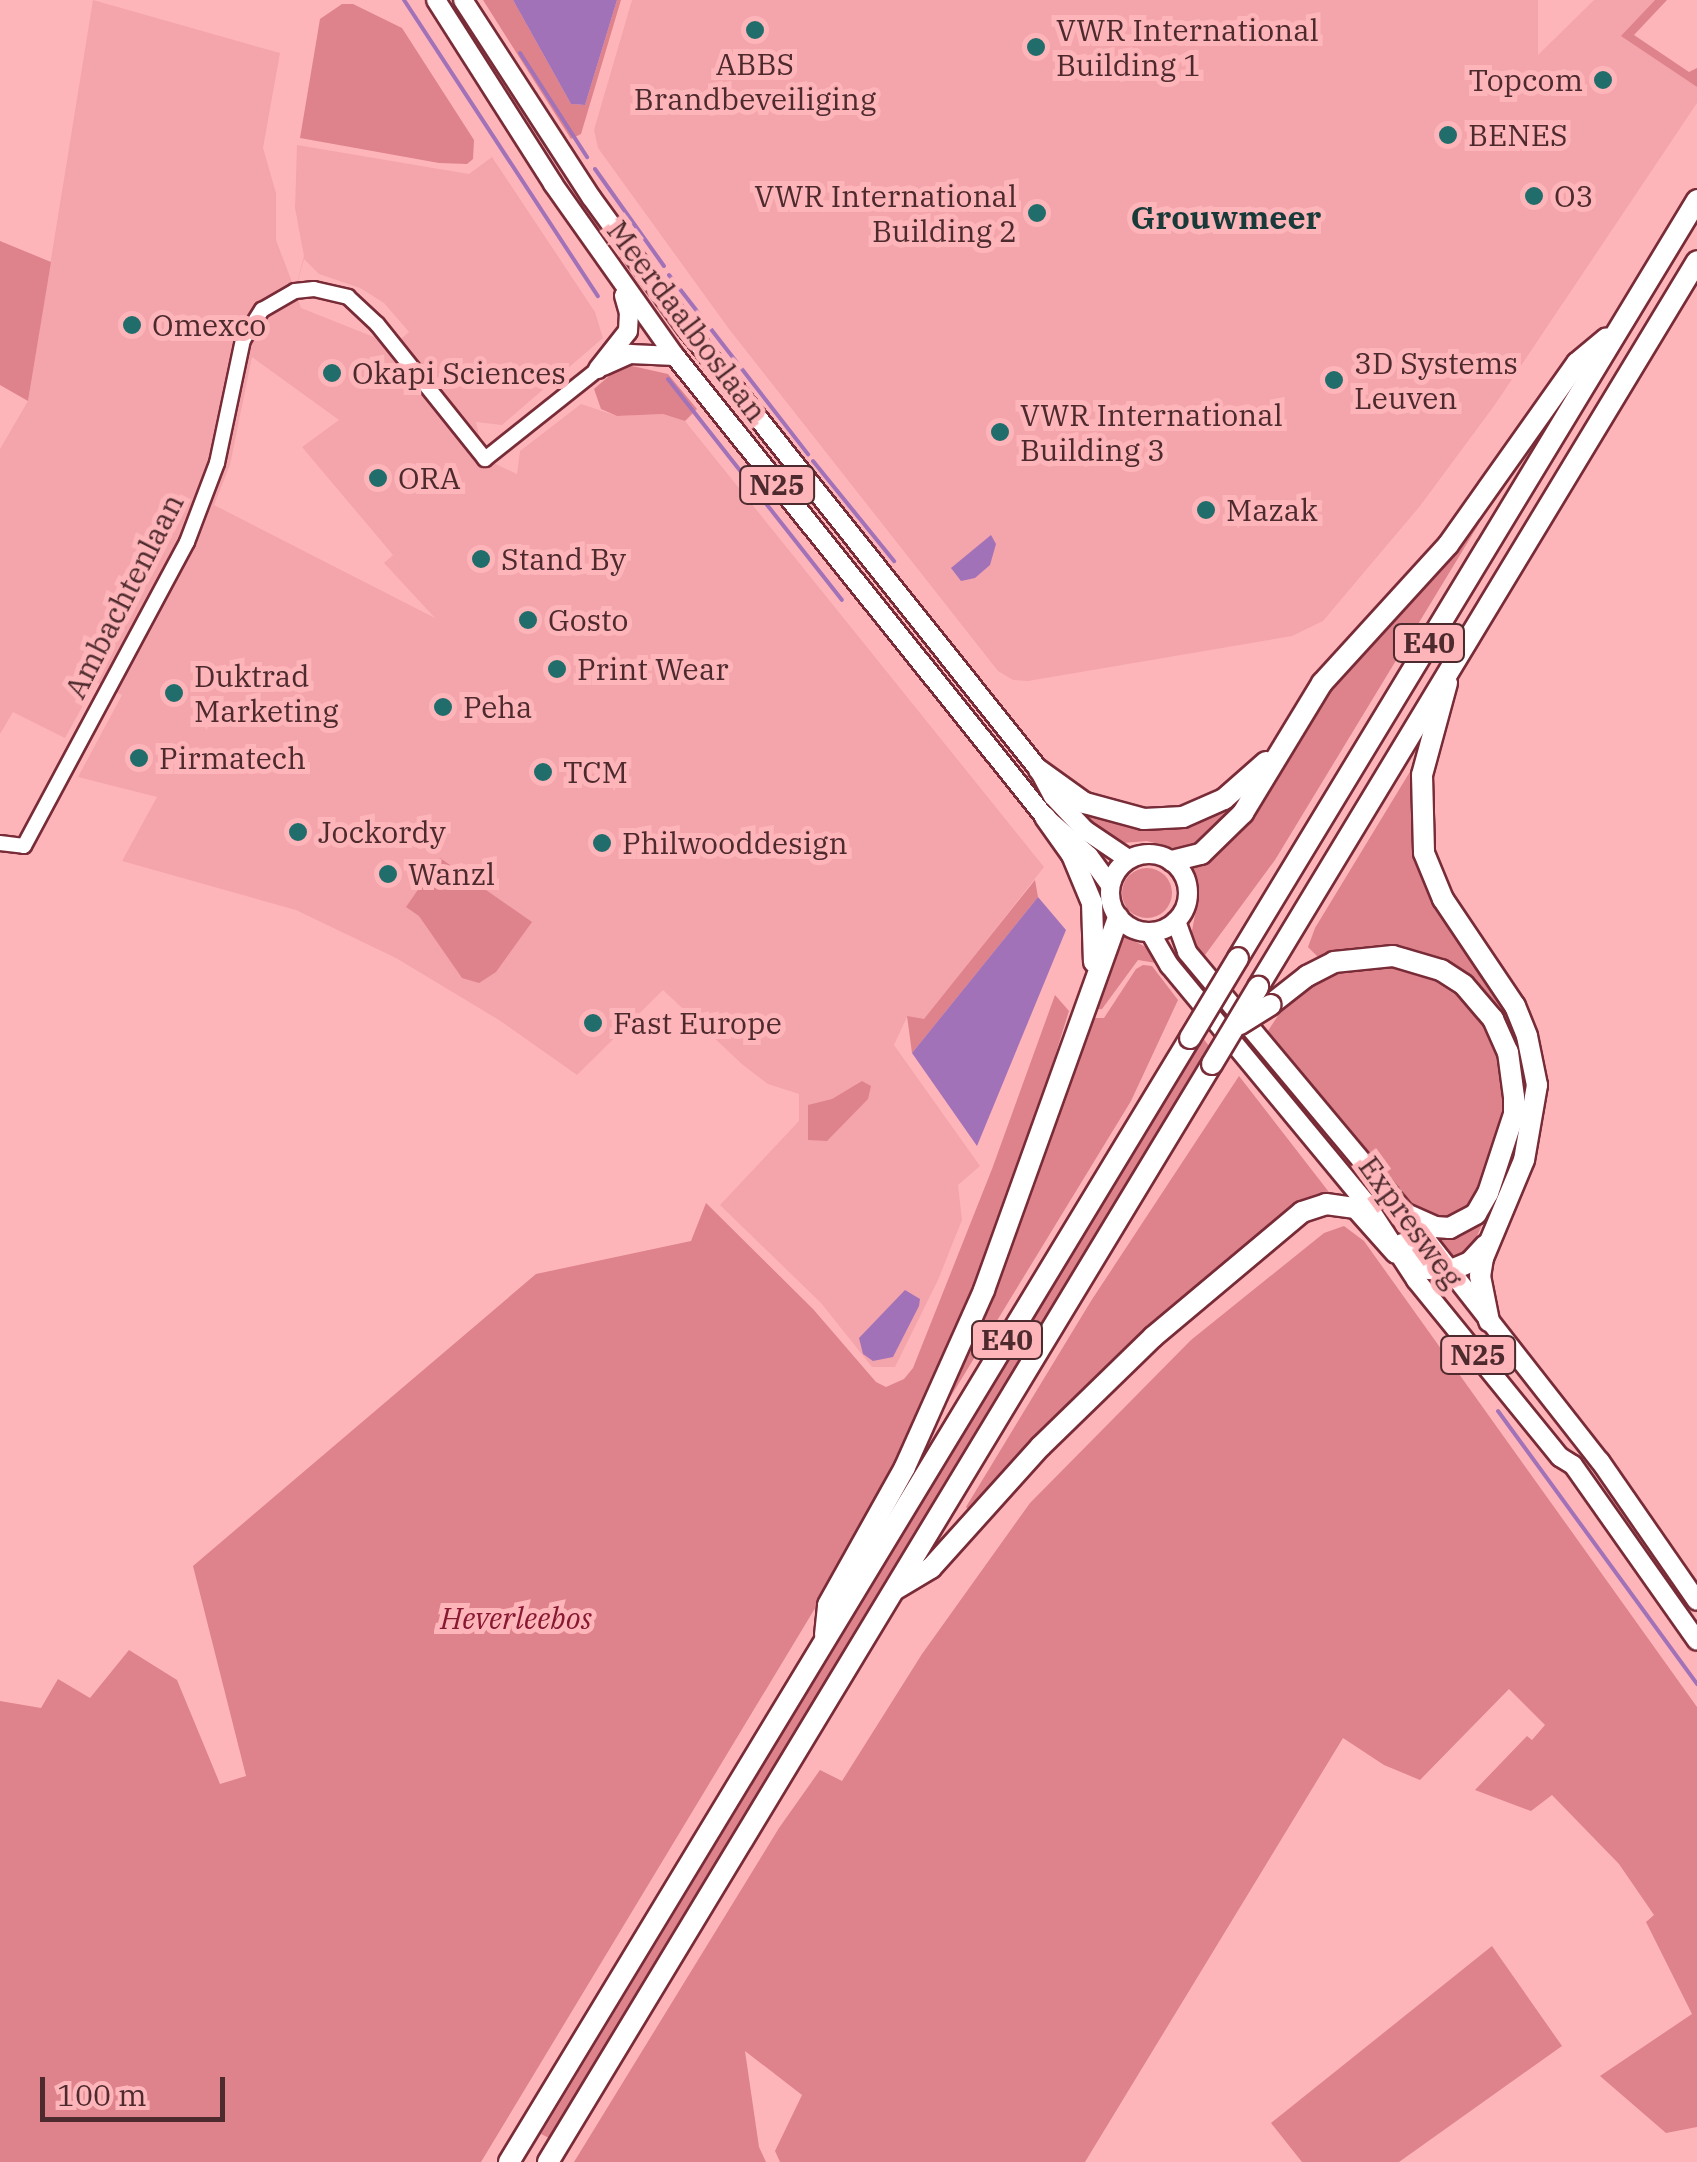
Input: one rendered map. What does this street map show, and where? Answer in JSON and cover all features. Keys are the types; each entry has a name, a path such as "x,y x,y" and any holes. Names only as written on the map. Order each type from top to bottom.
{"highway":[{"name":"Meerdaalboslaan","path":"436,0 646,318 1045,817 1089,856 1110,885 1118,917"},
{"name":"Meerdaalboslaan","path":"464,0 591,197 687,330 1039,770 1053,796 1104,846 1128,859"},
{"name":"E40","path":"510,2162 1697,200"},
{"name":"E40","path":"548,2162 1234,1027 1264,996 1450,672 1697,262"},
{"path":"619,281 629,312 628,332"},
{"path":"598,369 628,332 646,318 687,330"},
{"path":"1110,885 1128,859 1153,854 1172,861 1201,854 1218,841 1243,813 1322,683 1448,545 1578,362 1619,329"},
{"path":"598,369 630,354 675,356"},
{"path":"1450,672 1422,775 1424,853 1443,899 1515,1006 1527,1036 1537,1085 1524,1160 1488,1243 1480,1276 1489,1321"},
{"path":"1039,770 1085,803 1110,813 1144,819 1183,816 1224,799 1284,742"},
{"path":"1045,817 1072,855 1092,903 1096,935 1092,987"},
{"path":"824,1642 828,1605 905,1467 984,1290 1118,917 1138,931 1150,932 1176,921 1184,911 1188,886 1172,861"},
{"name":"Expresweg","path":"1176,921 1186,952 1406,1214 1608,1473 1697,1601"},
{"name":"Expresweg","path":"1150,932 1170,966 1365,1202 1396,1254 1560,1456 1573,1466 1697,1641"},
{"path":"1264,996 1334,962 1394,956 1441,970 1464,985 1493,1019 1508,1052 1514,1114 1488,1193 1476,1214 1450,1228 1434,1227 1406,1214"},
{"name":"N25","path":"1365,1202 1421,1265 1434,1273 1449,1272"},
{"path":"894,1590 931,1568 1041,1446 1152,1337 1302,1212 1326,1204 1356,1208 1396,1254"},
{"path":"1449,1272 1470,1262 1488,1243"}],"street":[{"name":"Ambachtenlaan","path":"0,843 24,846 187,542 217,463 243,340 262,310 295,292 314,290 348,297 377,324 486,460 598,369"}],"shaded area":[{"path":"93,0 280,53 263,148 276,193 276,240 295,290 304,256 295,208 297,145 469,174 492,157 595,312 603,338 502,425 476,422 485,459 517,474 520,451 581,404 617,416 663,414 685,421 1044,867 924,1020 907,1017 894,1045 980,1166 958,1185 962,1220 938,1280 895,1367 872,1367 821,1303 720,1205 799,1121 799,1094 768,1084 743,1065 663,990 577,1075 499,1020 396,958 296,910 122,861 157,797 78,777 122,695 96,682 65,738 13,712 0,734 0,449 28,401","holes":["304,259 319,274 360,288 384,303 409,332 394,345 301,308 295,291","252,357 339,420 302,447 393,555 384,563 435,618 214,505 230,465"]},
{"path":"513,0 617,0 585,105 571,104"},
{"path":"632,0 1538,0 1538,55 1594,0 1655,0 1622,36 1697,87 1697,103 1494,406 1420,506 1323,621 1292,636 1028,681 1013,680 998,671 729,329 598,148 594,130"},
{"path":"991,535 996,544 990,565 975,578 961,581 951,568"},
{"path":"1038,897 1066,930 977,1146 912,1053"},
{"path":"905,1290 920,1299 919,1306 893,1357 873,1361 863,1354 859,1338"}],"green space":[{"path":"483,0 513,0 571,104 585,105 617,0 621,0 581,134 571,139"},
{"path":"1655,0 1667,0 1634,35 1689,72 1697,68 1697,87 1621,36"},
{"path":"342,4 353,4 402,28 474,140 473,159 467,164 439,163 300,138 320,19"},
{"path":"0,241 51,262 28,401 0,385"},
{"path":"623,364 668,374 697,409 685,421 663,414 617,416 601,409 594,389"},
{"path":"1517,461 1275,860 1205,955 1201,953 1191,936 1199,894 1190,863 1207,856 1331,681"},
{"path":"1411,770 1418,844 1512,1013 1529,1073 1523,1129 1509,1164 1473,1245 1448,1263 1423,1231 1462,1231 1523,1098 1517,1050 1454,969 1400,949 1355,948 1320,959 1308,947 1315,928"},
{"path":"1223,806 1232,813 1196,849 1177,849 1147,841 1123,843 1095,829 1082,815"},
{"path":"440,858 532,922 496,972 479,983 462,978 419,916 406,907"},
{"path":"1147,868 1164,876 1172,893 1164,910 1147,918 1130,910 1122,893 1130,876"},
{"path":"1035,880 1038,897 912,1053 907,1016 924,1019"},
{"path":"1116,932 1154,951 1182,994 1156,963 1138,960 1102,1009 1091,1010"},
{"path":"1152,966 1178,1000 1131,1101 915,1455 1087,1018 1104,1018 1136,969"},
{"path":"1394,966 1425,975 1462,999 1486,1028 1498,1056 1503,1106 1483,1184 1469,1210 1445,1219 1412,1205 1264,1037 1283,1008 1319,979 1342,970"},
{"name":"Heverleebos","path":"1055,995 1069,1011 1054,1059 982,1267 909,1433 820,1600 481,2162 0,2162 0,1701 41,1708 58,1679 90,1698 129,1650 177,1680 220,1784 246,1776 193,1566 536,1274 691,1241 706,1203 813,1309 876,1382 886,1387 904,1379 913,1368 992,1169"},
{"path":"1203,1038 1209,1046 549,2138 541,2134"},
{"path":"1239,1076 1332,1196 1127,1351 1068,1405 970,1512 966,1507 1091,1301"},
{"path":"862,1081 871,1086 868,1099 827,1141 808,1140 808,1105 832,1099"},
{"path":"1344,1226 1364,1241 1697,1707 1697,2127 1666,2133 1600,2076 1692,2014 1646,1922 1654,1915 1619,1864 1552,1795 1531,1811 1475,1790 1527,1736 1532,1740 1545,1725 1509,1689 1420,1780 1384,1765 1343,1738 1085,2162 780,2162 775,2151 802,2095 745,2051 759,2147 766,2162 574,2162 779,1828 820,1770 842,1781 922,1654 1030,1503 1191,1340 1324,1233"},
{"path":"1492,1946 1562,2046 1399,2162 1302,2162 1271,2123"}],"waterway":[{"path":"404,0 598,296"},
{"path":"520,53 587,157"},
{"path":"595,169 664,266"},
{"path":"669,275 808,454"},
{"path":"668,379 842,600"},
{"path":"813,461 894,561"},
{"path":"1498,1411 1697,1684"}],"place":[{"name":"ABBS Brandbeveiliging","path":"755,30"},
{"name":"VWR International Building 1","path":"1036,47"},
{"name":"Topcom","path":"1603,80"},
{"name":"BENES","path":"1448,135"},
{"name":"O3","path":"1534,196"},
{"name":"VWR International Building 2","path":"1037,213"},
{"name":"Omexco","path":"132,325"},
{"name":"Okapi Sciences","path":"332,373"},
{"name":"3D Systems Leuven","path":"1334,380"},
{"name":"VWR International Building 3","path":"1000,432"},
{"name":"ORA","path":"378,478"},
{"name":"Mazak","path":"1206,510"},
{"name":"Stand By","path":"481,559"},
{"name":"Gosto","path":"528,620"},
{"name":"Print Wear","path":"557,669"},
{"name":"Duktrad Marketing","path":"174,693"},
{"name":"Peha","path":"443,707"},
{"name":"Pirmatech","path":"139,758"},
{"name":"TCM","path":"543,772"},
{"name":"Jockordy","path":"298,832"},
{"name":"Philwooddesign","path":"602,843"},
{"name":"Wanzl","path":"388,874"},
{"name":"Fast Europe","path":"593,1023"}],"district":[{"name":"Grouwmeer","path":"1226,217"}]}
